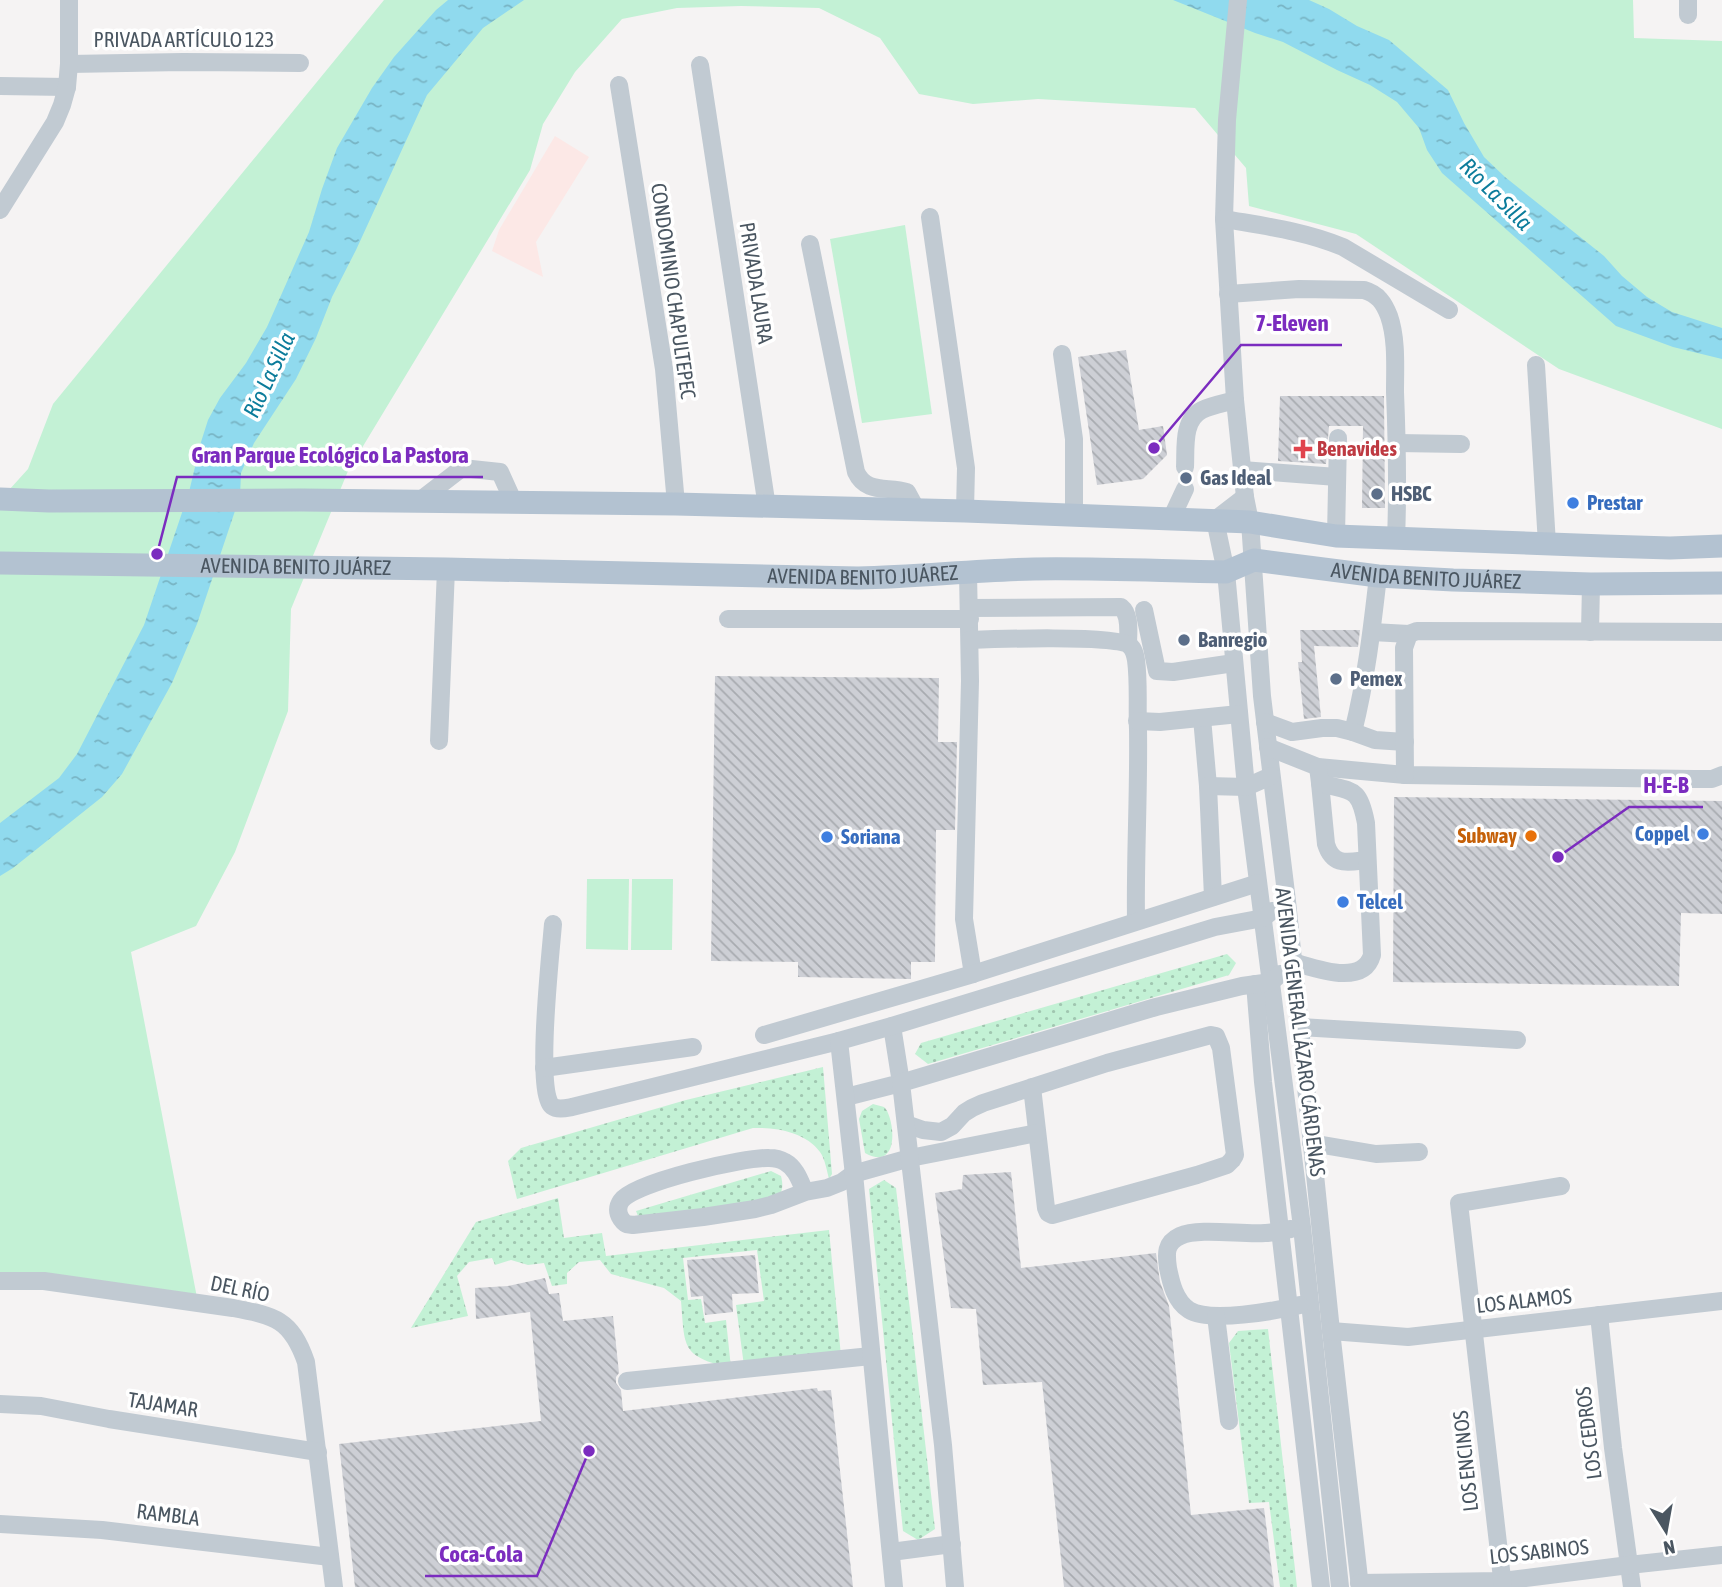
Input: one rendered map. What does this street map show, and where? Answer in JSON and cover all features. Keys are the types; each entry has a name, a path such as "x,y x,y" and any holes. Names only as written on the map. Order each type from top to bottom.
{"main road":[{"name":"AVENIDA BENITO JUÁREZ","path":"0,499 301,500 906,510 1250,522 1336,536 1396,539 1670,548 1722,546"},
{"name":"AVENIDA BENITO JUÁREZ","path":"0,563 909,578 1034,569 1226,572 1254,560 1378,576 1522,583 1722,583"}],"street":[{"path":"0,209 55,122 62,105 69,64 69,0"},
{"name":"AVENIDA GENERAL LÁZARO CÁRDENAS","path":"1238,0 1230,87 1224,219 1235,400 1254,560 1262,696 1287,901 1360,1585"},
{"name":"PRIVADA ARTÍCULO 123","path":"69,64 300,63"},
{"name":"PRIVADA LAURA","path":"700,65 767,507"},
{"path":"0,86 67,87"},
{"name":"CONDOMINIO CHAPULTEPEC","path":"619,86 664,369 676,505"},
{"path":"930,216 967,468 965,512"},
{"path":"1224,219 1324,239 1343,247 1449,310"},
{"path":"810,244 856,472 860,481 868,487 907,492 913,503 906,510"},
{"path":"1228,294 1327,288 1364,290 1374,293 1384,305 1392,325 1394,353 1396,539"},
{"path":"1062,354 1074,439 1074,515"},
{"path":"1535,365 1547,544"},
{"path":"1185,467 1189,423 1202,410 1235,400"},
{"path":"1336,536 1338,438"},
{"path":"1397,443 1461,444"},
{"path":"418,502 462,468 500,472 514,503"},
{"path":"1242,470 1337,477"},
{"path":"1171,519 1185,489"},
{"path":"1215,520 1245,497"},
{"name":"AVENIDA GENERAL LÁZARO CÁRDENAS","path":"1215,520 1226,572 1246,787 1263,918 1263,983 1277,1025 1302,1227 1340,1587"},
{"path":"439,741 446,569"},
{"path":"968,572 970,640 964,919 973,974"},
{"path":"1353,732 1363,693 1378,576"},
{"path":"1590,632 1591,584"},
{"path":"728,619 1121,607 1126,610 1128,644 1136,659 1138,721 1136,921"},
{"path":"1144,610 1157,670 1173,672 1234,663"},
{"path":"1372,632 1722,632"},
{"path":"1405,775 1404,649 1409,634"},
{"path":"970,640 1053,639 1128,644"},
{"path":"1138,721 1160,722 1239,714"},
{"path":"1202,718 1213,897"},
{"path":"1265,722 1292,732 1337,728 1375,740 1405,742"},
{"path":"846,1097 1156,1007 1263,983 1293,962 1334,974 1352,972 1367,965 1372,955 1366,823 1360,799 1356,794 1268,747"},
{"path":"1319,775 1694,779 1712,779 1722,775"},
{"path":"1319,775 1328,854 1338,861 1367,860"},
{"path":"1208,786 1246,787 1271,776"},
{"path":"764,1035 973,974 1258,883"},
{"path":"553,924 544,1068 545,1093 552,1107 559,1109 584,1105 892,1026 1215,927 1263,918 1287,901"},
{"path":"1263,983 1263,1082 1321,1587"},
{"path":"1277,1025 1298,1094 1307,1104 1306,1091"},
{"path":"892,1026 925,1280 955,1587"},
{"path":"1300,1027 1517,1040"},
{"path":"906,1124 935,1132 946,1130 972,1108 1032,1087 1203,1036 1216,1036 1221,1048 1235,1155 1227,1165 1198,1175 1052,1215 1046,1208 1032,1087"},
{"path":"839,1041 894,1587"},
{"path":"544,1068 693,1047"},
{"path":"950,1128 954,1148"},
{"path":"805,1192 796,1172 787,1162 772,1157 753,1159 695,1171 637,1189 621,1201 618,1215 626,1224 657,1223 755,1209 835,1185 853,1174 909,1158 1037,1133"},
{"path":"1311,1143 1376,1154 1419,1152"},
{"name":"LOS ENCINOS","path":"1503,1584 1459,1203 1561,1186"},
{"path":"1302,1227 1267,1233 1195,1232 1173,1240 1167,1248 1166,1258 1171,1282 1180,1302 1189,1310 1206,1316 1288,1308 1310,1303"},
{"name":"DEL RÍO","path":"0,1281 44,1281 233,1308 263,1314 285,1324 299,1343 306,1362 334,1587"},
{"name":"LOS ALAMOS","path":"1331,1331 1408,1337 1722,1301"},
{"name":"LOS CEDROS","path":"1599,1315 1613,1448 1632,1587"},
{"path":"1216,1316 1229,1421"},
{"path":"627,1381 871,1356"},
{"name":"TAJAMAR","path":"0,1404 41,1406 318,1452"},
{"name":"RAMBLA","path":"0,1524 102,1530 330,1557"},
{"path":"891,1552 952,1544"},
{"name":"LOS SABINOS","path":"1360,1585 1503,1584 1629,1564 1722,1555"}],"shaded area":[{"path":"555,136 589,157 536,242 543,277 492,251 499,230"}],"green space":[{"path":"384,0 1633,0 1634,38 1722,41 1722,429 1559,369 1356,234 1249,206 1246,168 1195,108 1038,99 973,104 919,94 880,38 819,8 677,8 622,19 575,72 543,124 530,170 348,471 291,609 288,711 235,852 196,926 131,952 198,1303 0,1281 0,500 28,469 53,404"},
{"path":"905,225 932,414 862,423 830,239"},
{"path":"587,879 629,879 628,950 586,949"},
{"path":"632,879 673,879 672,950 631,950"},
{"path":"1227,954 1236,963 1229,975 928,1064 915,1054 921,1043"},
{"path":"823,1067 832,1174 829,1179 822,1155 807,1140 790,1132 753,1128 517,1199 508,1161 521,1148 686,1100"},
{"path":"873,1104 884,1107 888,1112 892,1130 890,1149 885,1155 877,1157 865,1153 859,1119 862,1111"},
{"path":"771,1171 781,1176 782,1184 782,1191 773,1203 638,1216 636,1211"},
{"path":"884,1180 896,1188 935,1529 918,1540 903,1531 869,1189"},
{"path":"558,1198 564,1238 602,1233 606,1256 829,1230 841,1356 744,1366 736,1305 764,1301 757,1250 683,1258 688,1300 701,1299 705,1323 726,1320 731,1368 703,1359 689,1348 683,1330 681,1301 664,1288 611,1274 600,1260 579,1262 567,1273 567,1284 552,1286 544,1263 528,1265 511,1260 495,1265 492,1258 469,1262 457,1276 468,1316 411,1328 476,1222"},
{"path":"1268,1329 1297,1587 1280,1587 1269,1502 1249,1503 1229,1343 1238,1331"}],"water":[{"name":"Río La Silla","path":"448,0 524,0 483,28 427,95 296,379 254,443 241,473 240,496 197,624 172,683 122,774 102,797 0,876 0,823 59,778 77,754 144,625 189,492 208,420 267,327 309,232 337,148 372,88 394,57"},
{"name":"Río La Silla","path":"1173,0 1309,0 1389,40 1448,90 1484,157 1505,177 1604,256 1647,297 1672,312 1722,328 1722,359 1673,347 1616,326 1442,173 1427,150 1419,128 1397,102 1370,85 1283,42"}],"building":[{"path":"1126,350 1139,430 1163,426 1167,455 1143,479 1097,485 1078,357"},
{"path":"1280,396 1384,396 1385,508 1362,508 1363,426 1329,426 1326,464 1278,461"},
{"path":"1300,630 1360,630 1358,647 1314,646 1321,717 1304,719 1298,662 1302,662"},
{"path":"715,676 939,678 938,742 957,742 955,830 936,830 935,962 911,962 911,979 798,977 798,962 711,961"},
{"path":"1394,797 1722,801 1722,914 1681,913 1679,986 1393,982"},
{"path":"1011,1172 1021,1268 1156,1253 1160,1282 1169,1306 1191,1515 1264,1508 1274,1587 1064,1587 1042,1382 983,1385 976,1309 951,1308 935,1193 962,1189 963,1175"},
{"path":"755,1255 759,1293 732,1294 733,1312 705,1315 703,1296 691,1297 687,1260"},
{"path":"545,1278 549,1294 559,1293 563,1321 613,1316 619,1373 616,1383 621,1390 623,1411 817,1388 818,1391 831,1390 853,1587 355,1587 339,1444 541,1421 530,1312 476,1319 475,1288 508,1286"}],"place":[{"name":"7-Eleven","path":"1154,448"},
{"name":"Benavides","path":"1303,449"},
{"name":"Gas Ideal","path":"1186,478"},
{"name":"HSBC","path":"1377,494"},
{"name":"Prestar","path":"1573,503"},
{"name":"Gran Parque Ecológico La Pastora","path":"157,554"},
{"name":"Banregio","path":"1184,640"},
{"name":"Pemex","path":"1336,679"},
{"name":"Coppel","path":"1703,834"},
{"name":"Subway","path":"1531,836"},
{"name":"Soriana","path":"827,837"},
{"name":"H-E-B","path":"1558,857"},
{"name":"Telcel","path":"1343,902"},
{"name":"Coca-Cola","path":"589,1451"}]}
